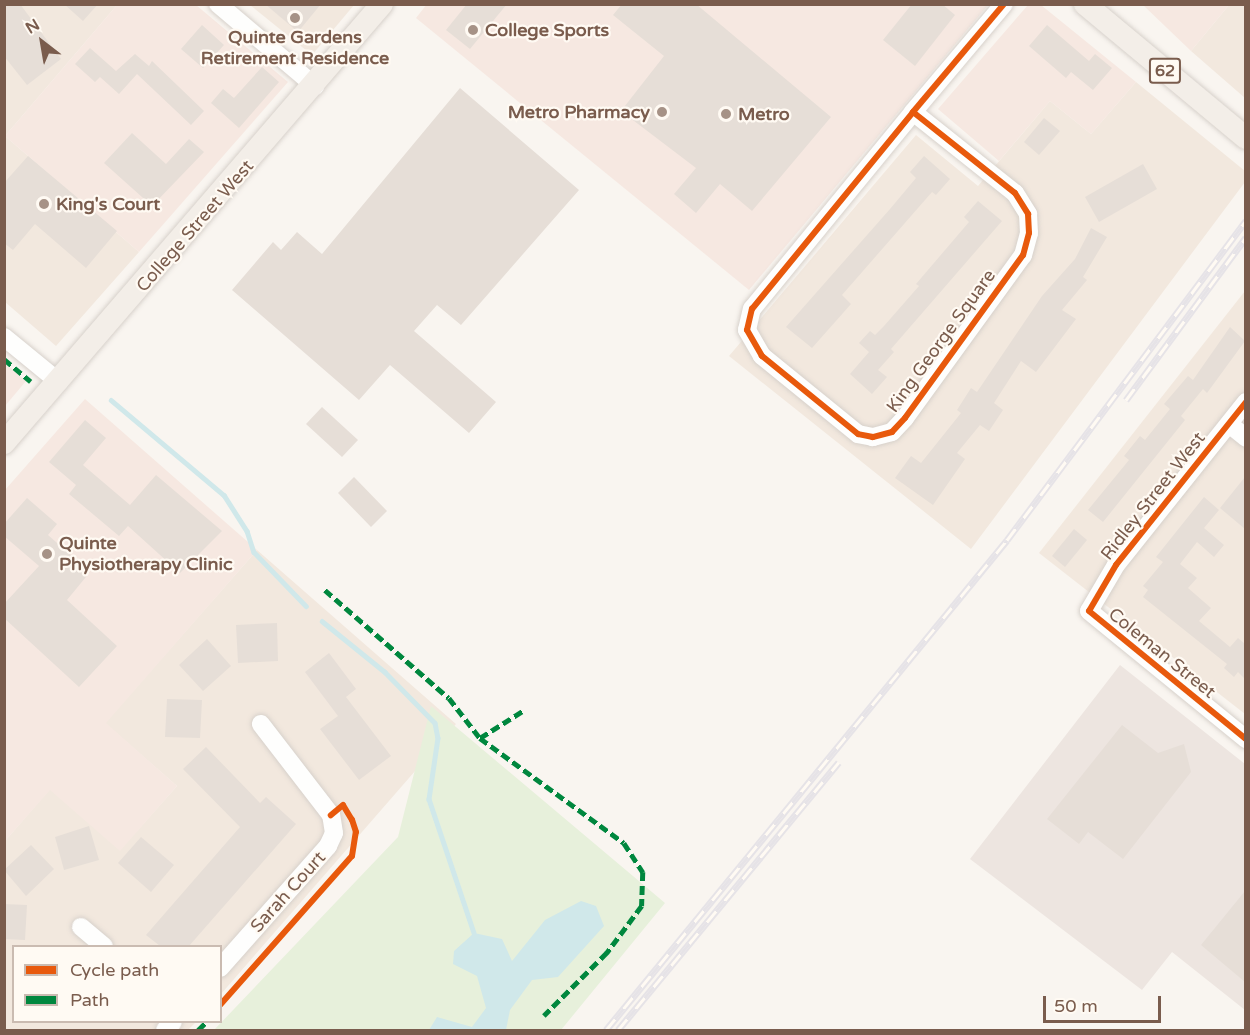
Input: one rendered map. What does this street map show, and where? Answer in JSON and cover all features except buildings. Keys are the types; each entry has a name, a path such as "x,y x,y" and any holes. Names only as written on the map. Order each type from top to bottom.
{"main road":[{"name":"College Street West","path":"4,443 315,86 382,4"},
{"name":"62","path":"1085,4 1245,138"}],"street":[{"path":"218,4 315,86"},
{"name":"King George Square","path":"913,112 1015,193 1028,214 1029,233 1023,255 905,418 892,432 873,437 858,434 762,356 747,330 752,309 913,112 1004,4"},
{"path":"4,337 59,382"},
{"name":"Ridley Street West","path":"1089,611 1116,565 1245,402"},
{"path":"1228,424 1245,438"},
{"name":"Coleman Street","path":"1089,611 1245,739"},
{"name":"Sarah Court","path":"222,966 328,846 334,833 332,815 261,724"},
{"path":"81,927 103,945"}],"shaded area":[{"path":"427,4 988,5 749,290 416,18"},
{"path":"5,5 117,5 5,136"},
{"path":"117,5 196,5 288,82 139,252 5,136"},
{"path":"250,5 354,5 312,55"},
{"path":"1028,5 1041,5 1136,82 1091,134 1050,101 999,161 938,109"},
{"path":"1143,5 1229,5 1191,51"},
{"path":"1229,5 1245,5 1245,98 1191,51"},
{"path":"1136,82 1245,171 1245,182 971,549 729,356 916,135 978,186 1050,101 1091,134"},
{"path":"5,136 139,252 56,346 5,302"},
{"path":"1245,291 1245,714 1039,553"},
{"path":"5,363 26,381 5,406"},
{"path":"85,399 257,550 106,723 177,786 120,851 50,790 5,841 5,490"},
{"path":"257,550 456,724 222,993 222,945 12,945 12,1023 195,1023 188,1030 5,1030 5,841 50,789 120,850 177,786 105,723"},
{"path":"1120,665 1245,764 1245,1010 1172,952 1142,990 970,859"}],"green space":[{"path":"431,706 665,903 561,1030 214,1030 398,837"}],"water":[{"path":"581,901 596,906 604,926 558,977 532,980 510,1010 506,1030 429,1030 437,1017 472,1027 486,1008 477,976 453,964 454,951 474,933 502,939 512,961 545,920"}],"waterway":[{"path":"111,400 224,495 247,531 254,552 306,606"},
{"path":"322,621 385,672 435,723 438,738 429,799 474,933"}],"railway":[{"path":"606,1030 1007,540 1246,220"},
{"path":"1126,400 1246,237"},
{"path":"618,1030 839,762"}],"marked path":[{"path":"4,359 31,382"},
{"path":"325,590 449,698 480,738 624,843 643,872 642,906 607,953 544,1016"},
{"path":"480,738 524,710"},
{"path":"198,1030 205,1023"}],"cycle path":[{"path":"913,112 1015,193 1028,214 1029,233 1023,255 905,418 892,432 873,437 858,434 762,356 747,330 752,309 913,112 1004,4"},
{"path":"1246,402 1116,565 1089,611 1246,739"},
{"path":"222,1003 352,856 356,832 352,820 343,805 331,815"}],"place":[{"name":"Quinte Gardens Retirement Residence","path":"295,18"},
{"name":"College Sports","path":"473,30"},
{"name":"Metro Pharmacy","path":"662,112"},
{"name":"Metro","path":"726,114"},
{"name":"King's Court","path":"44,204"},
{"name":"Quinte Physiotherapy Clinic","path":"47,554"}]}
